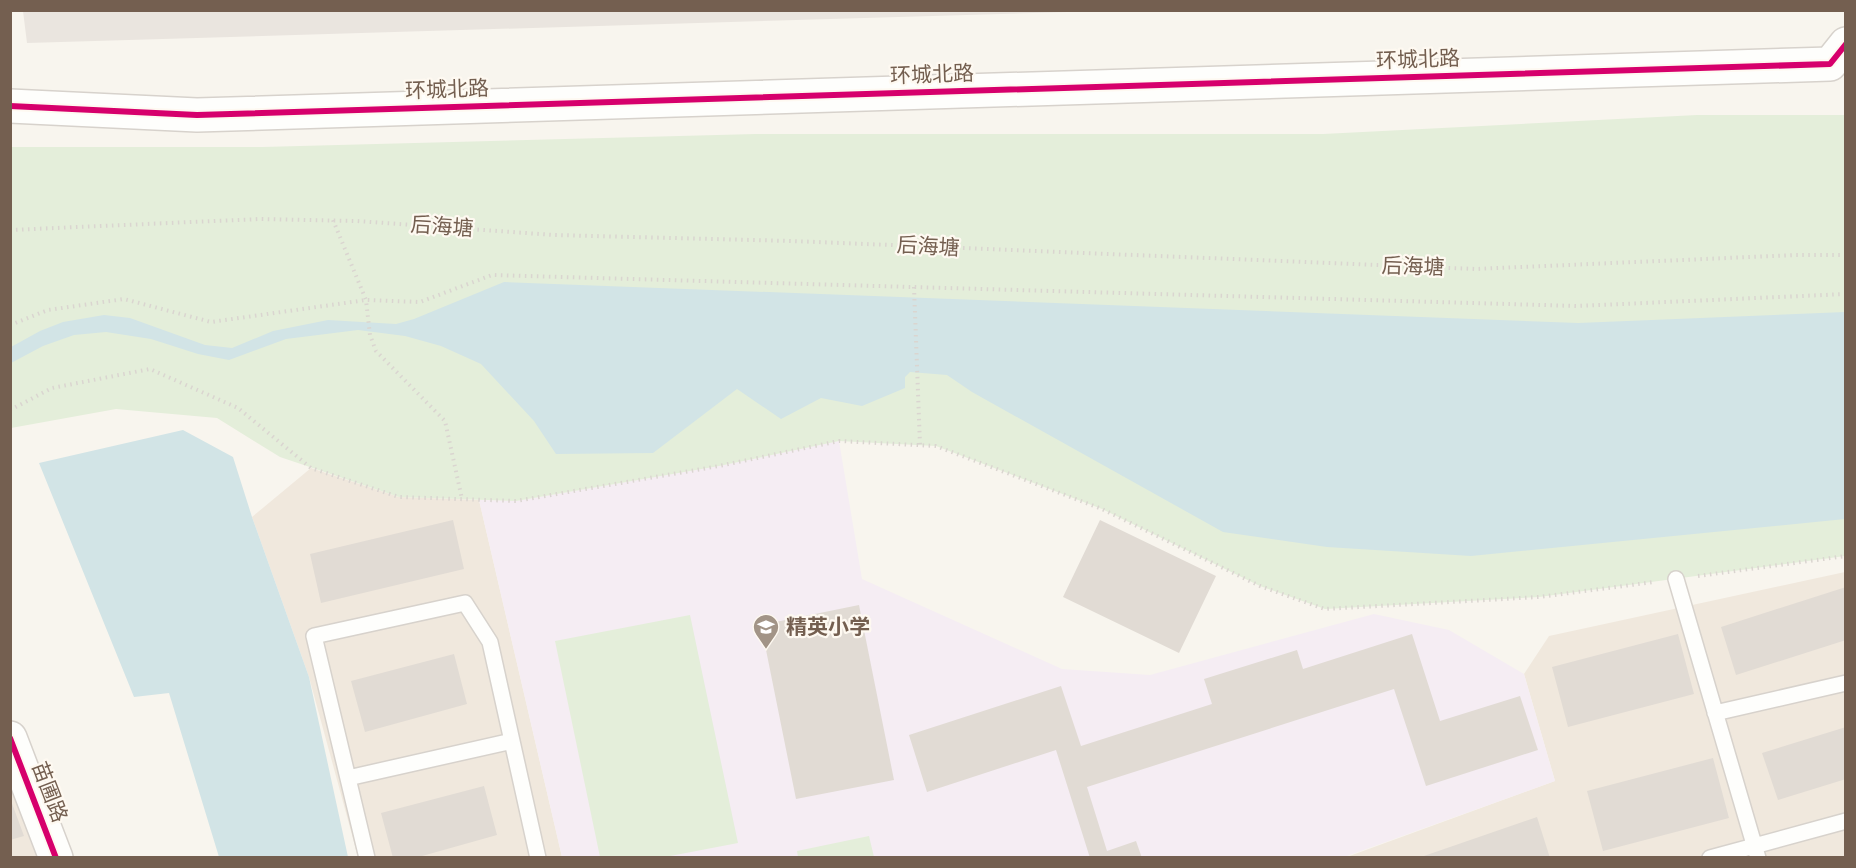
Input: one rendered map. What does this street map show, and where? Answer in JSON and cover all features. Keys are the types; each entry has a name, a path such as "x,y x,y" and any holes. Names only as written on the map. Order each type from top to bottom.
{"street":[{"name":"环城北路","path":"10,106 197,115 1830,64 1845,44"},
{"name":"苗圃路","path":"10,738 48,855"}],"lane":[{"path":"1676,579 1756,851"},
{"path":"367,858 314,636 465,603 490,642 538,858"},
{"path":"1715,713 1845,683"},
{"path":"348,778 512,741"},
{"path":"1710,858 1756,851 1845,821"}],"path":[{"path":"333,220 366,300 370,335 376,351 444,421 462,499"},
{"path":"10,325 48,310 124,299 211,322 366,300 420,302 492,275 1577,306 1845,294"},
{"path":"914,287 920,445"},
{"path":"10,410 52,388 150,369 238,408 311,468 399,497 516,501 719,466 839,441 936,446 1102,509 1260,586 1325,609 1539,597 1845,556"}],"shaded area":[{"path":"23,10 1101,11 27,43"},
{"path":"504,282 1578,323 1845,312 1845,519 1471,556 1327,547 1223,532 972,392 947,375 910,372 905,377 905,388 862,406 821,398 781,419 737,389 653,453 556,454 534,421 481,364 441,346 405,336 358,330 286,339 229,360 198,354 151,339 106,332 74,335 43,346 11,363 11,347 40,331 63,322 104,315 130,318 205,345 232,348 273,331 328,320 396,324 414,319"},
{"path":"183,430 233,457 309,677 348,857 219,857 169,693 134,697 39,463"},
{"name":"精英小学","path":"839,441 862,579 1062,669 1150,675 1374,614 1449,630 1524,674 1555,781 1344,857 562,857 479,500 516,501 719,466"},
{"path":"311,468 399,497 479,500 562,857 358,857 309,677 252,517"},
{"path":"1845,572 1845,857 1344,858 1555,781 1524,674 1549,636"},
{"path":"11,738 56,857 11,857"}],"green space":[{"path":"1697,115 1845,115 1845,556 1539,597 1325,609 1260,586 1102,509 936,446 839,441 719,466 516,501 399,497 280,457 217,418 116,409 11,428 11,147 262,147 755,134 1323,134"},
{"path":"690,615 738,843 665,857 600,857 555,641"},
{"path":"869,836 874,857 798,857 797,851"}],"building":[{"path":"453,520 464,569 321,603 310,554"},
{"path":"1100,520 1216,576 1179,653 1063,597"},
{"path":"1846,587 1846,640 1736,675 1721,627"},
{"path":"859,605 894,780 796,799 761,625"},
{"path":"1412,634 1440,721 1520,696 1538,750 1426,786 1394,689 1087,787 1107,851 1136,841 1142,858 1090,858 1056,750 927,792 909,735 1061,686 1081,746 1212,704 1204,679 1297,650 1303,669"},
{"path":"1678,634 1694,694 1568,727 1552,667"},
{"path":"454,654 467,704 365,732 351,681"},
{"path":"1846,727 1846,779 1778,800 1762,753"},
{"path":"1713,758 1729,818 1603,851 1587,791"},
{"path":"484,786 497,835 415,858 393,858 381,813"},
{"path":"10,798 24,836 10,840"},
{"path":"1537,817 1550,858 1421,858 1421,857"}],"cycle path":[{"path":"10,106 197,115 1830,64 1846,44"},
{"path":"10,738 56,858"}],"place":[{"name":"精英小学","path":"766,650"}]}
